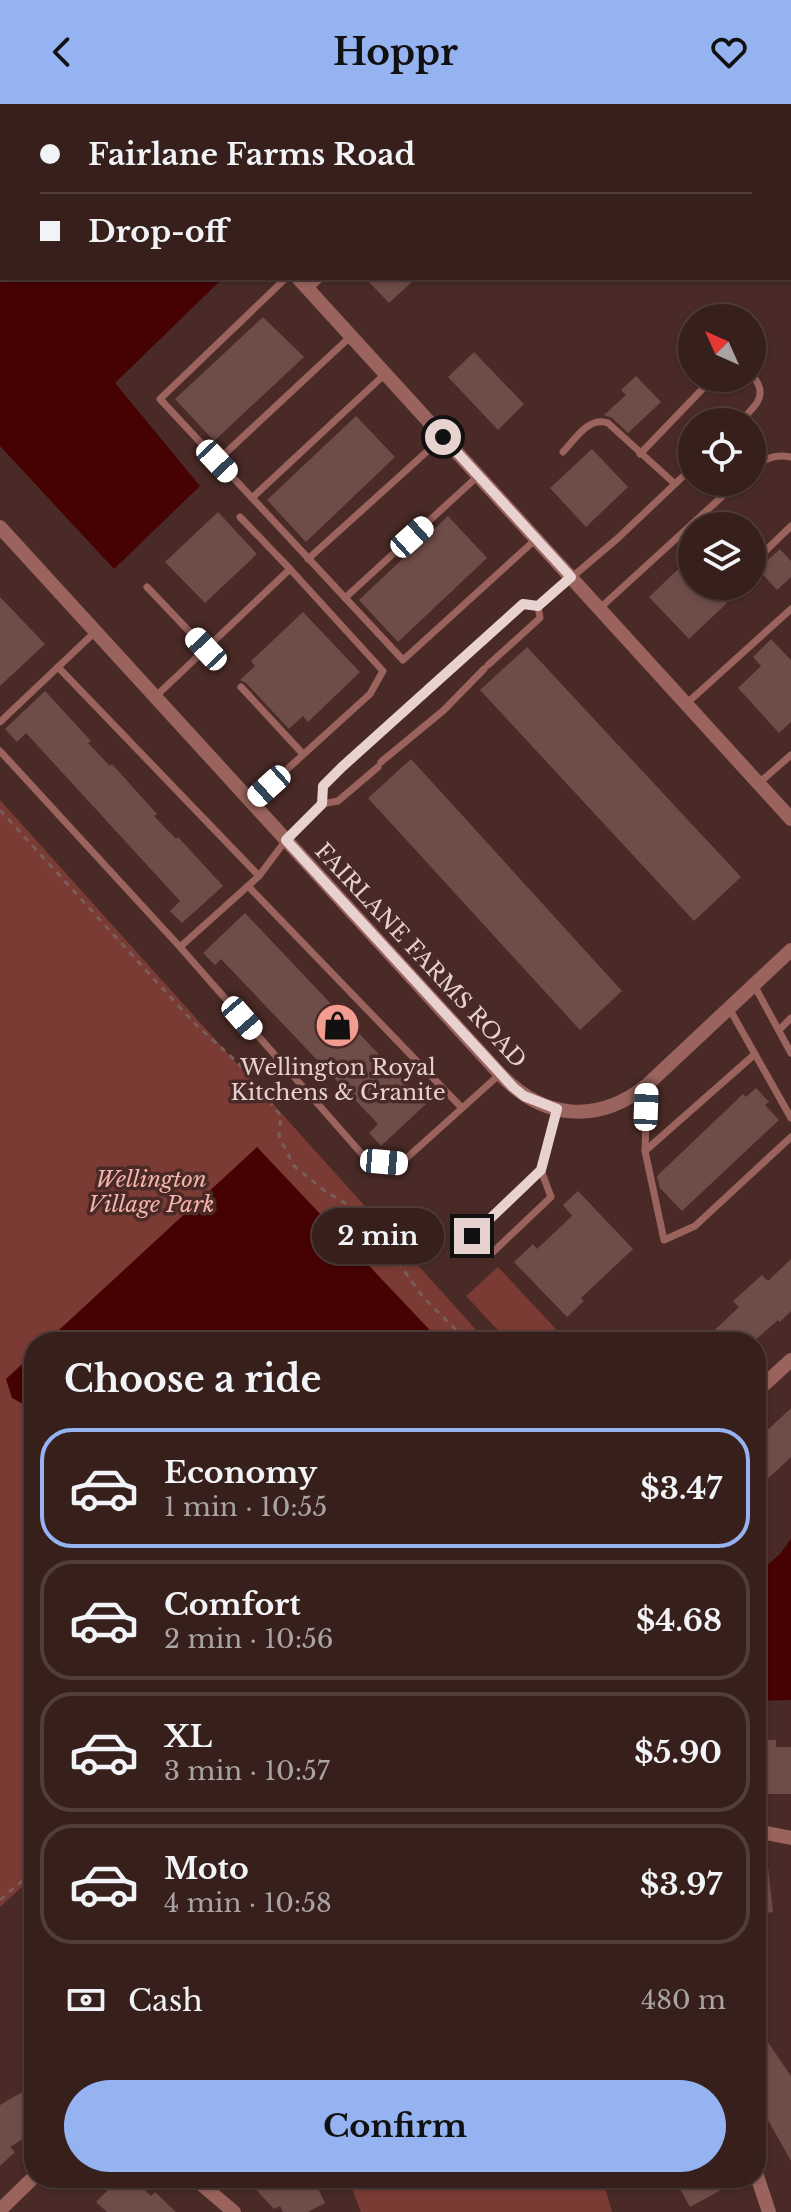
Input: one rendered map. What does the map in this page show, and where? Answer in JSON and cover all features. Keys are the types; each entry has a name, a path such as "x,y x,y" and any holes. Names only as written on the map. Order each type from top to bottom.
{"street":[{"path":"303,284 791,819"},
{"name":"FAIRLANE FARMS ROAD","path":"0,527 500,1074 524,1096 557,1109 581,1112 605,1108 627,1099 647,1085 791,950"},
{"path":"766,1383 791,1360"},
{"path":"766,1833 791,1838"},
{"path":"0,2210 24,2187"},
{"path":"206,2188 234,2212"},
{"path":"761,2188 769,2212"}],"lane":[{"path":"284,280 160,399 403,660 536,539"},
{"path":"217,461 351,336"},
{"path":"252,498 385,374"},
{"path":"640,454 700,392"},
{"path":"563,452 589,424 602,420 675,484"},
{"path":"308,559 443,437"},
{"path":"766,460 777,454 791,457"},
{"path":"345,598 478,476"},
{"path":"322,804 323,786 420,695 523,604 538,606 618,538 678,481"},
{"path":"709,512 725,496"},
{"path":"240,517 383,671 370,694 251,802"},
{"path":"766,550 791,526"},
{"path":"599,609 678,542"},
{"path":"155,697 290,569"},
{"path":"147,587 206,649"},
{"path":"180,947 259,876 286,840 322,804 338,801 444,710 540,618 538,606"},
{"path":"686,704 791,609"},
{"path":"0,722 96,631"},
{"path":"58,667 259,876"},
{"path":"241,687 303,754"},
{"path":"0,751 180,947 368,1161 400,1164 500,1074"},
{"path":"759,783 791,755"},
{"path":"248,886 462,1108"},
{"path":"754,985 791,1053"},
{"path":"729,1008 791,1118"},
{"path":"779,1030 791,1018"},
{"path":"645,1151 755,1054"},
{"path":"647,1085 645,1151 664,1240 695,1226 791,1137"},
{"path":"541,1170 551,1197 493,1252 477,1248 472,1236 541,1170 557,1109"}],"path":[{"path":"0,810 194,1023 238,1063 281,1116 279,1136 294,1166 359,1215 377,1233 423,1297 458,1332"},
{"path":"0,1900 24,1880"}],"green space":[{"name":"Wellington Village Park","path":"0,800 478,1332 24,1332 24,1885 0,1907"},
{"path":"498,1267 556,1329 553,1332 500,1332 466,1296"},
{"path":"352,2188 605,2188 612,2212 361,2212"}],"shaded area":[{"path":"0,280 221,280 115,383 200,486 114,569 0,446"},
{"path":"257,1147 432,1332 57,1332"},
{"path":"24,1362 24,1405 12,1398 6,1379"},
{"path":"791,1539 791,1700 766,1701 766,1566"}],"building":[{"path":"367,280 414,280 389,303"},
{"path":"263,317 304,357 214,441 175,399"},
{"path":"474,352 524,404 498,430 448,377"},
{"path":"636,376 661,402 628,433 604,415 626,395 621,390"},
{"path":"356,416 395,457 306,542 267,500"},
{"path":"592,449 628,487 586,527 550,488"},
{"path":"218,512 257,554 205,603 165,562"},
{"path":"448,516 487,558 398,642 359,600"},
{"path":"780,549 791,561 791,577 777,590 766,578 766,562"},
{"path":"678,569 678,600 724,600 727,603 689,639 649,597"},
{"path":"0,597 45,644 0,686"},
{"path":"303,612 360,672 308,722 303,716 289,729 240,680 255,666 251,661"},
{"path":"771,639 791,660 791,722 779,733 738,688 761,666 753,657"},
{"path":"527,647 741,877 694,921 480,690"},
{"path":"45,691 91,741 88,743 110,766 112,764 157,814 154,816 223,886 182,923 170,911 180,901 26,733 17,742 5,729"},
{"path":"411,759 622,991 580,1030 368,798"},
{"path":"245,913 426,1104 381,1146 369,1133 378,1124 221,959 215,965 203,953"},
{"path":"756,1088 769,1102 765,1105 779,1120 682,1211 660,1188 657,1176 743,1094 746,1097"},
{"path":"578,1191 633,1249 581,1298 584,1301 567,1317 514,1262 533,1244 537,1249 572,1216 563,1205"},
{"path":"791,1259 791,1311 780,1322 778,1320 764,1332 713,1332 739,1307 733,1301 762,1275 768,1281"},
{"path":"791,1408 791,1457 766,1481 766,1432"},
{"path":"766,1740 776,1740 776,1747 791,1747 791,1794 766,1794"},
{"path":"766,1867 773,1912 766,1913"},
{"path":"766,2040 791,2076 791,2161 766,2117"},
{"path":"24,2091 24,2138 10,2147 15,2152 0,2166 0,2105"},
{"path":"110,2188 143,2188 151,2196 155,2192 176,2212 107,2212 96,2202"},
{"path":"254,2188 318,2188 325,2203 308,2212 283,2212 280,2206 274,2209"},
{"path":"680,2188 720,2188 721,2190 690,2207"}],"place":[{"name":"Wellington Royal Kitchens & Granite","path":"338,1026"}],"route":[{"path":"443,437 571,577 538,606 523,604 420,695 323,786 322,804 286,840 513,1087 524,1096 557,1109 541,1170 472,1236"}]}
